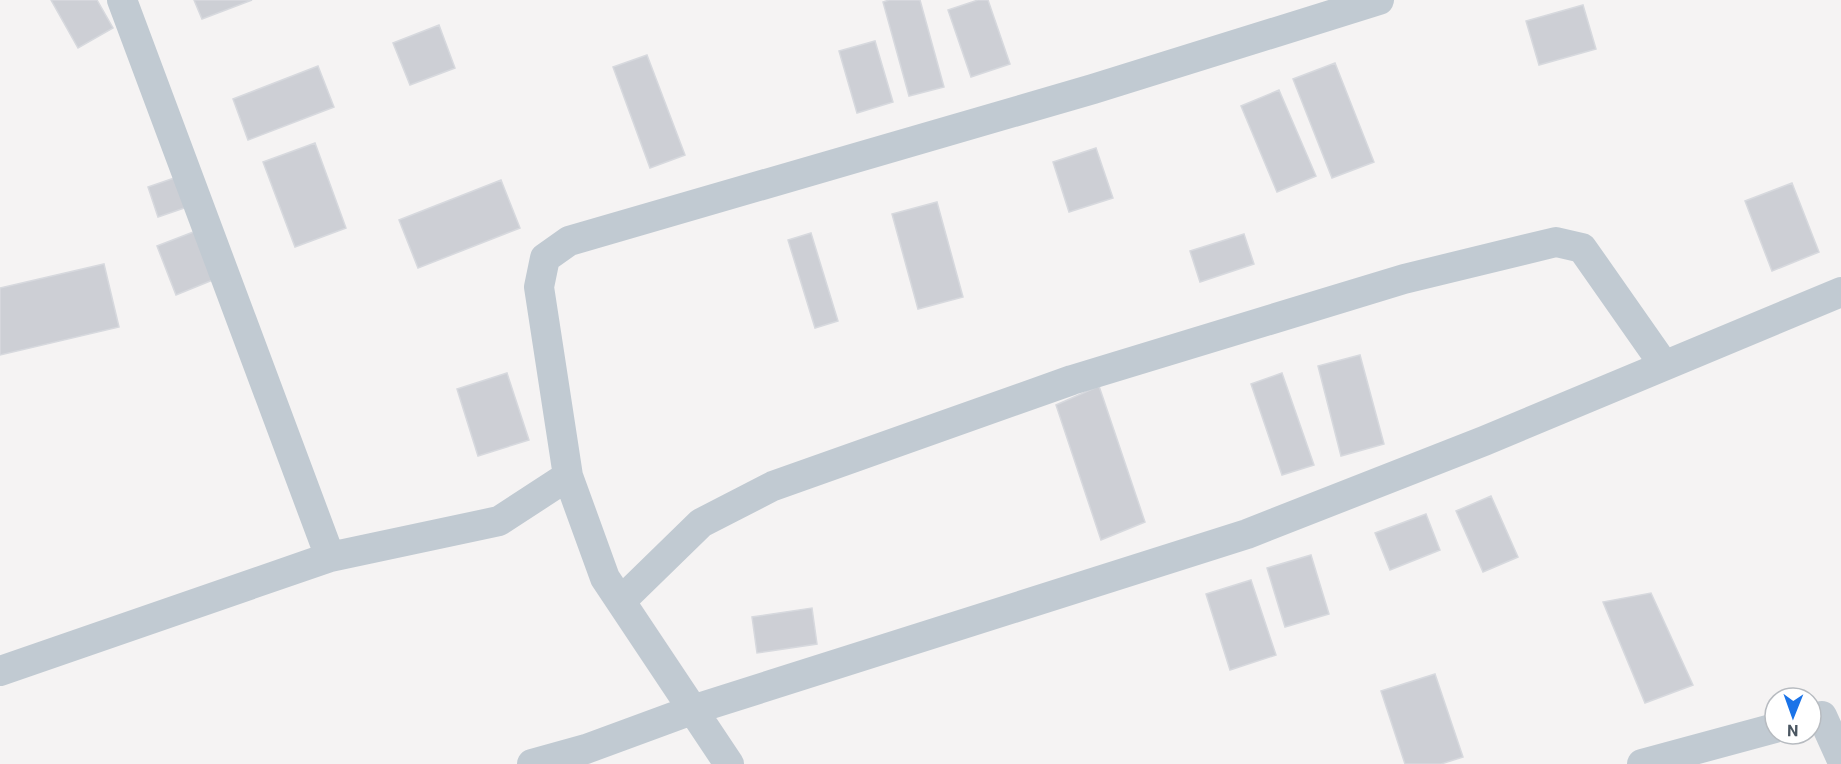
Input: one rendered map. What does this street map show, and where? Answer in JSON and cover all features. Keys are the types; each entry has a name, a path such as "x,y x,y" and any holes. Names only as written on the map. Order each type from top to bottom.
{"street":[{"path":"122,0 330,556"},
{"path":"729,764 605,578 568,476 539,287 545,258 568,241 1093,89 1363,2"},
{"path":"621,601 701,523 773,486 1084,376 1404,279 1556,242 1582,248 1664,365"},
{"path":"532,764 586,750 692,710 1247,534 1484,441 1841,292"},
{"path":"0,671 330,556 499,521 568,476"},
{"path":"1825,715 1841,758"},
{"path":"1642,764 1763,731"}],"building":[{"path":"51,0 97,0 113,28 78,48"},
{"path":"194,0 252,0 202,19"},
{"path":"920,0 944,87 909,96 883,2"},
{"path":"978,0 988,0 1010,64 971,77 948,10"},
{"path":"1583,5 1596,49 1539,65 1526,21"},
{"path":"439,25 455,68 410,85 393,43"},
{"path":"875,41 893,102 857,113 839,51"},
{"path":"647,55 685,155 650,168 613,67"},
{"path":"1335,63 1374,162 1332,178 1293,79"},
{"path":"318,66 334,107 248,140 233,99"},
{"path":"1279,90 1316,176 1277,192 1241,106"},
{"path":"315,143 346,228 295,247 263,162"},
{"path":"1096,148 1113,198 1069,212 1053,162"},
{"path":"183,175 193,205 158,217 148,187"},
{"path":"501,180 520,228 418,268 399,220"},
{"path":"1792,183 1819,252 1772,271 1745,201"},
{"path":"937,202 963,297 918,309 892,214"},
{"path":"201,229 220,277 176,295 157,246"},
{"path":"811,233 838,321 815,328 788,240"},
{"path":"1244,234 1254,264 1200,282 1190,251"},
{"path":"104,264 119,327 0,355 0,288"},
{"path":"1360,355 1384,444 1341,456 1318,366"},
{"path":"507,373 529,440 478,456 457,389"},
{"path":"1282,373 1314,465 1282,475 1251,384"},
{"path":"1099,386 1145,522 1101,540 1056,405"},
{"path":"1491,496 1518,557 1483,572 1456,511"},
{"path":"1426,514 1440,550 1390,570 1375,533"},
{"path":"1311,555 1329,614 1285,627 1267,568"},
{"path":"1251,580 1276,655 1230,670 1206,594"},
{"path":"1651,593 1693,685 1645,703 1603,602"},
{"path":"812,608 817,644 757,653 752,617"},
{"path":"1435,674 1463,757 1441,764 1405,764 1381,691"}]}
